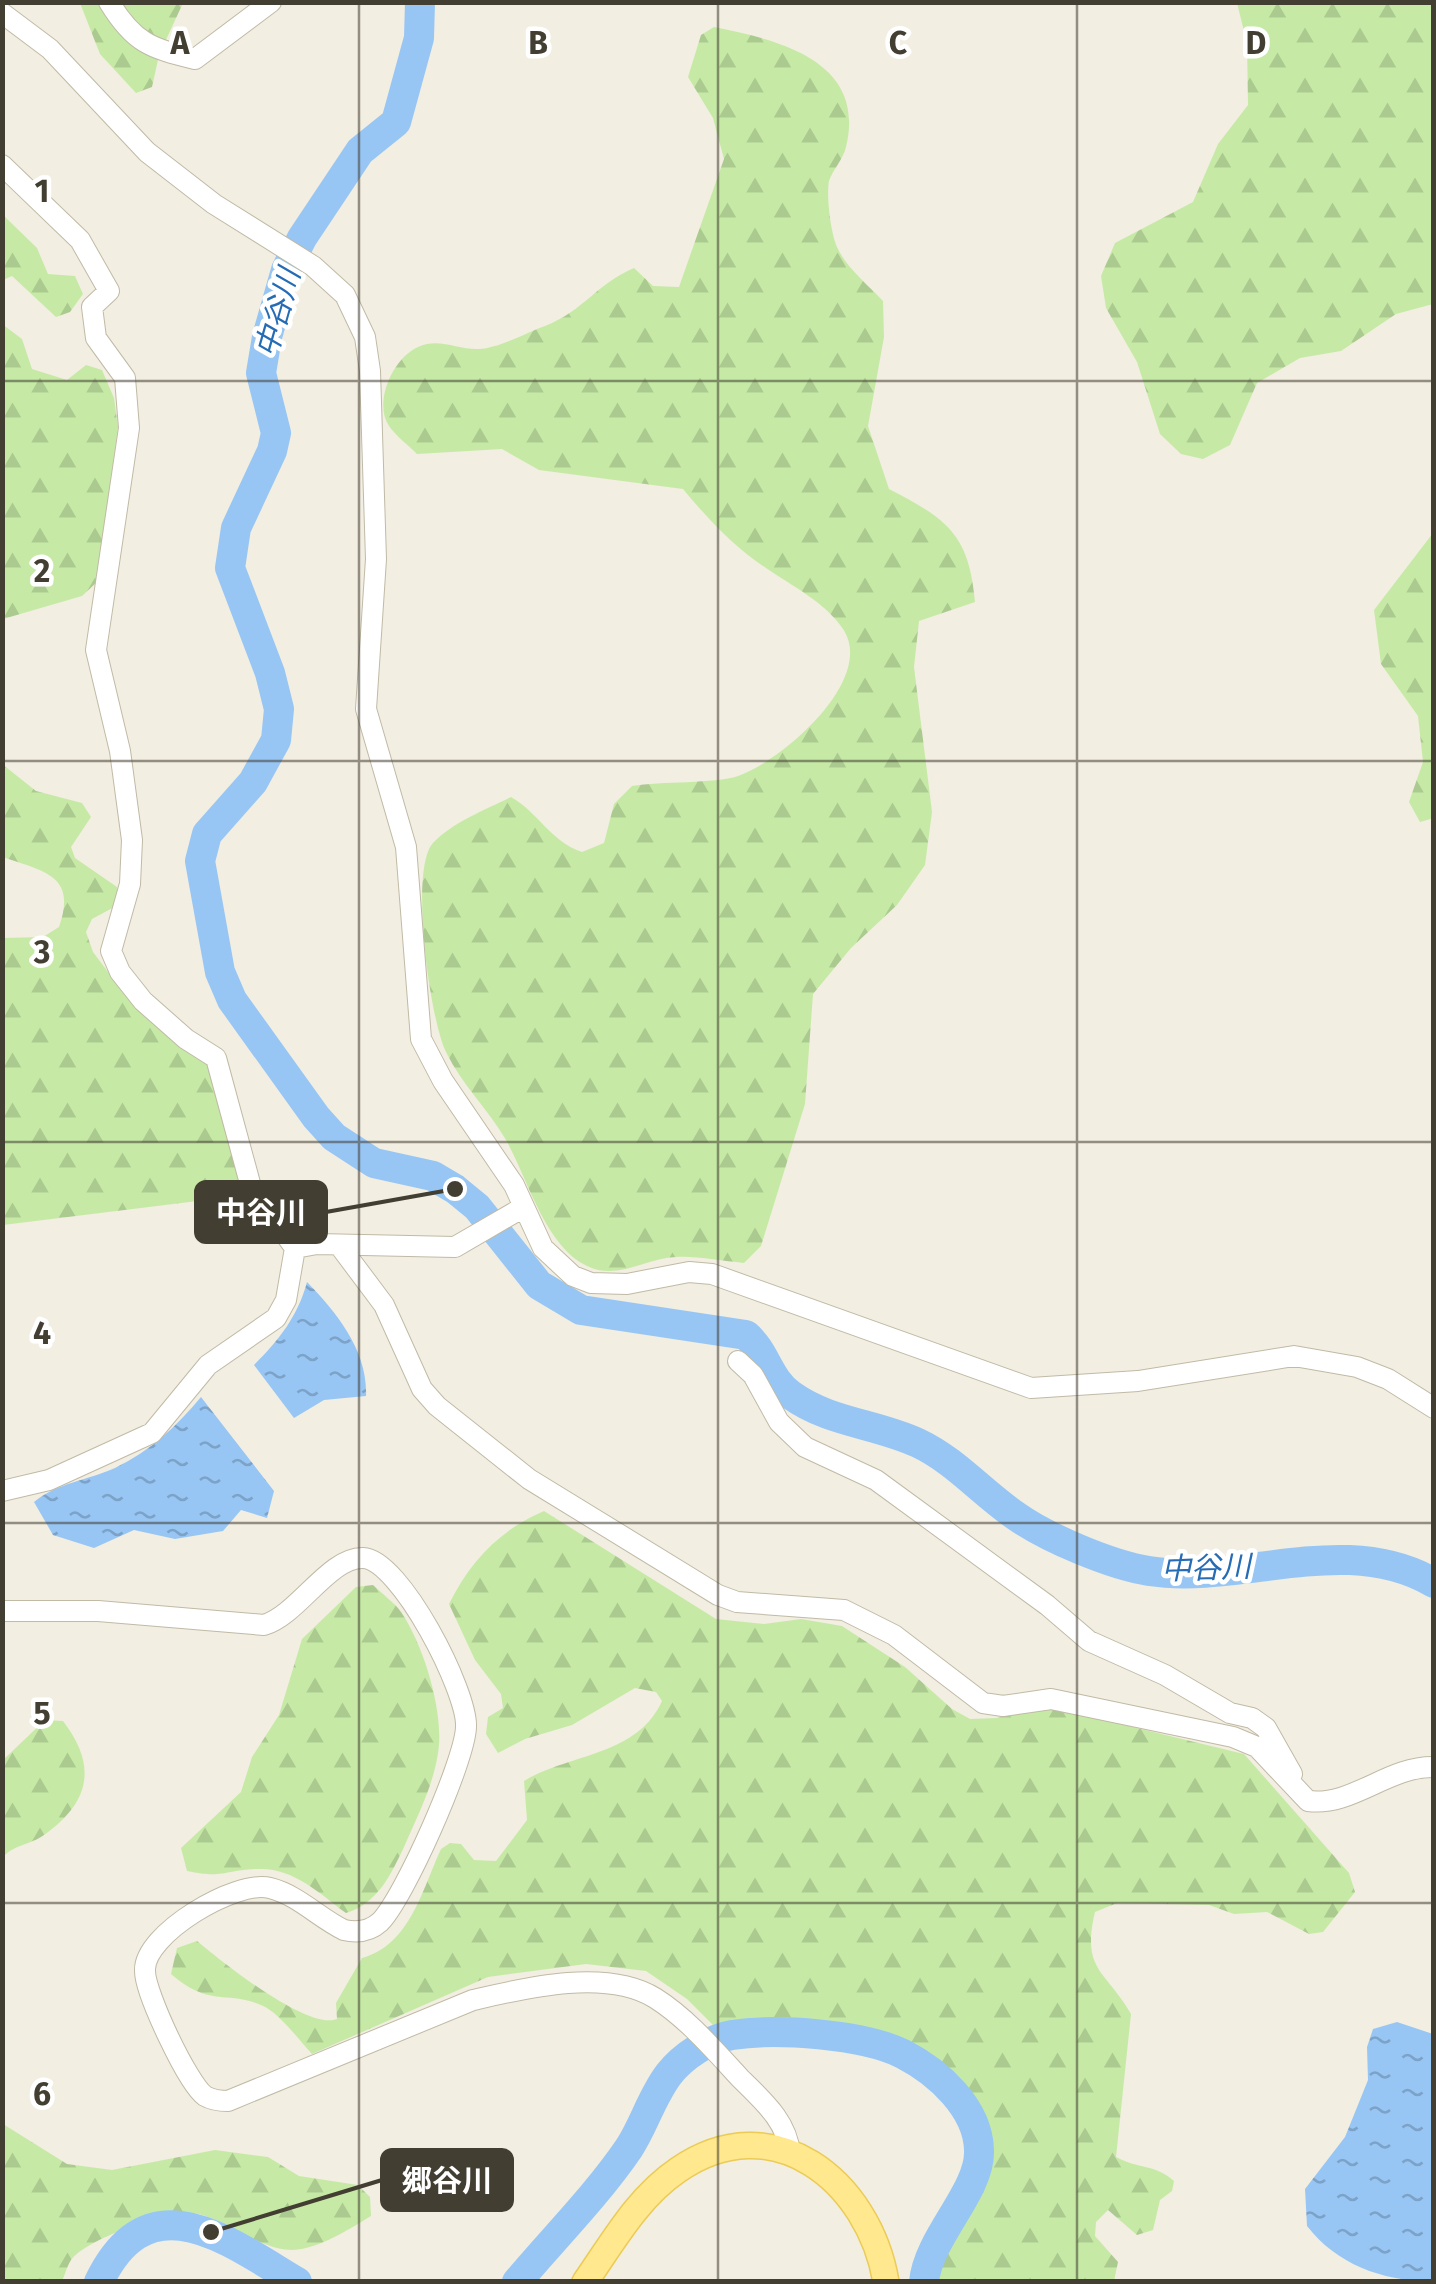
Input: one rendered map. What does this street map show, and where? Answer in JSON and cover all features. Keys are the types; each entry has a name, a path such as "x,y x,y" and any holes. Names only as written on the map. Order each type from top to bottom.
{"main road":[{"path":"585,2282 635,2210 681,2168 727,2151 764,2149 790,2154 822,2169 853,2197 867,2218 886,2282"}],"street":[{"path":"110,2 130,35 161,50 195,59 272,2"},
{"path":"2,13 50,49 147,152 214,204 322,273 345,294 356,315 370,371 376,558 366,709 406,847 422,1039 443,1081 514,1185 514,1213 557,1263 591,1283 627,1284 689,1272 712,1274 1031,1388 1124,1383 1294,1356 1357,1367 1388,1379 1434,1408"},
{"path":"2,164 80,240 109,292 92,307 96,338 125,378 129,428 96,650 120,751 132,840 130,884 111,951 120,972 143,1001 186,1040 216,1058 252,1187 295,1248 286,1300 276,1318 208,1365 152,1433 49,1480 2,1492"},
{"path":"295,1248 339,1245 435,1250 479,1236 514,1213"},
{"path":"339,1245 384,1305 422,1389 437,1406 529,1479 696,1585 737,1602 844,1610 894,1636 983,1703 1003,1706 1052,1699 1233,1738 1257,1748 1308,1801 1336,1800 1398,1772 1434,1767"},
{"path":"738,1361 753,1375 779,1422 805,1447 876,1480 1048,1605 1089,1642 1266,1728 1308,1801"},
{"path":"2,1611 98,1611 264,1625 285,1614 342,1564 352,1559 378,1561 410,1600 460,1696 466,1726 460,1759 416,1858 378,1923 355,1932 344,1930 283,1892 252,1885 224,1896 156,1941 148,1952 144,1972 150,1990 188,2074 206,2096 228,2101 430,2015 512,1991 595,1984 629,1987 655,1998 712,2048 778,2119 788,2134 790,2154"}],"green space":[{"path":"80,3 183,3 159,55 152,87 136,93 100,54"},
{"path":"1237,3 1433,3 1433,304 1396,314 1341,351 1300,358 1257,383 1230,445 1203,459 1181,454 1160,434 1137,362 1106,308 1101,276 1115,243 1193,202 1218,144 1248,105 1247,43"},
{"path":"714,27 790,48 831,75 843,94 849,118 845,152 829,181 831,226 842,256 883,301 884,337 868,426 889,489 940,520 960,544 975,602 919,621 914,667 932,812 925,865 897,905 851,948 813,994 805,1104 761,1246 744,1263 676,1257 609,1271 587,1266 560,1243 539,1210 506,1140 446,1052 434,1010 424,945 426,858 433,843 450,829 511,797 571,847 582,852 604,843 614,804 632,786 728,779 756,768 799,737 836,694 847,672 850,649 843,629 827,611 743,551 683,489 539,470 502,449 417,454 389,426 383,405 394,371 418,347 433,343 479,349 504,343 559,320 634,268 653,286 679,287 724,159 713,118 688,77 701,35"},
{"path":"2,214 37,248 48,274 75,276 83,294 70,312 56,317 12,276 3,280"},
{"path":"2,324 22,339 32,369 67,380 86,365 102,370 114,398 118,427 97,582 82,596 3,619"},
{"path":"1433,533 1434,818 1420,822 1409,802 1423,762 1418,716 1381,664 1374,610"},
{"path":"2,764 36,791 82,803 91,817 71,847 75,858 117,887 118,905 92,919 86,932 93,952 114,980 207,1061 240,1177 240,1189 230,1197 3,1225 3,938 43,937 59,927 64,896 54,878 3,857"},
{"path":"544,1511 716,1619 764,1624 801,1619 842,1626 905,1667 952,1709 970,1719 997,1718 1042,1705 1244,1754 1349,1873 1355,1892 1323,1932 1309,1934 1267,1912 1234,1914 1209,1905 1117,1903 1095,1912 1091,1947 1094,1959 1131,2014 1116,2157 1174,2181 1172,2191 1160,2200 1153,2230 1137,2235 1108,2210 1096,2222 1095,2236 1118,2262 1114,2281 914,2281 975,2159 972,2125 931,2074 852,2044 774,2037 728,2040 687,1999 646,1971 586,1964 488,1977 312,2054 267,2008 242,1999 198,1992 171,1974 177,1948 197,1941 286,2005 324,2020 337,2019 336,2003 362,1958 378,1951 403,1929 441,1849 450,1843 461,1844 474,1860 496,1861 527,1820 524,1781 620,1743 651,1719 662,1701 656,1692 635,1688 572,1725 525,1739 498,1753 486,1734 488,1717 503,1708 501,1694 475,1660 449,1604 488,1548 514,1527"},
{"path":"373,1585 398,1608 417,1641 434,1694 439,1729 430,1784 388,1878 367,1903 346,1913 305,1883 282,1872 187,1871 181,1848 241,1792 252,1757 279,1715 302,1639 356,1587"},
{"path":"45,1720 63,1721 74,1737 84,1768 80,1796 44,1835 3,1857 3,1760"},
{"path":"3,2124 67,2164 112,2170 215,2150 268,2157 299,2176 358,2185 370,2197 371,2216 323,2242 293,2250 269,2246 223,2223 187,2213 132,2227 94,2243 71,2260 62,2281 3,2281"}],"water":[{"path":"307,1282 339,1320 356,1348 366,1396 324,1400 294,1418 254,1365 286,1327"},
{"path":"201,1397 274,1491 267,1518 241,1510 223,1531 175,1539 134,1530 94,1548 53,1535 34,1502 53,1490 115,1468 140,1454"},
{"path":"1397,2022 1433,2034 1433,2281 1397,2278 1363,2268 1333,2251 1307,2226 1305,2189 1345,2137 1368,2080 1367,2047 1373,2029"}],"waterway":[{"name":"中谷川","path":"420,2 419,38 396,122 360,151 302,238 286,270 267,337 261,373 276,433 272,451 236,528 230,568 270,673 279,709 276,740 253,782 207,834 200,861 220,972 232,1000 334,1137 374,1163 433,1176 455,1189 477,1207 539,1285 581,1310 746,1335 791,1395 821,1412 918,1443 1029,1524 1080,1550 1117,1563 1149,1571 1185,1573 1329,1560 1365,1561 1400,1568 1434,1583"},
{"path":"517,2282 617,2165 675,2067 714,2040 772,2032 843,2037 886,2047 929,2071 964,2106 977,2135 977,2166 964,2198 935,2248 924,2282"},
{"path":"99,2282 119,2250 141,2232 165,2225 217,2237 297,2282"}],"place":[{"name":"中谷川","path":"455,1189"},
{"name":"郷谷川","path":"211,2232"}]}
